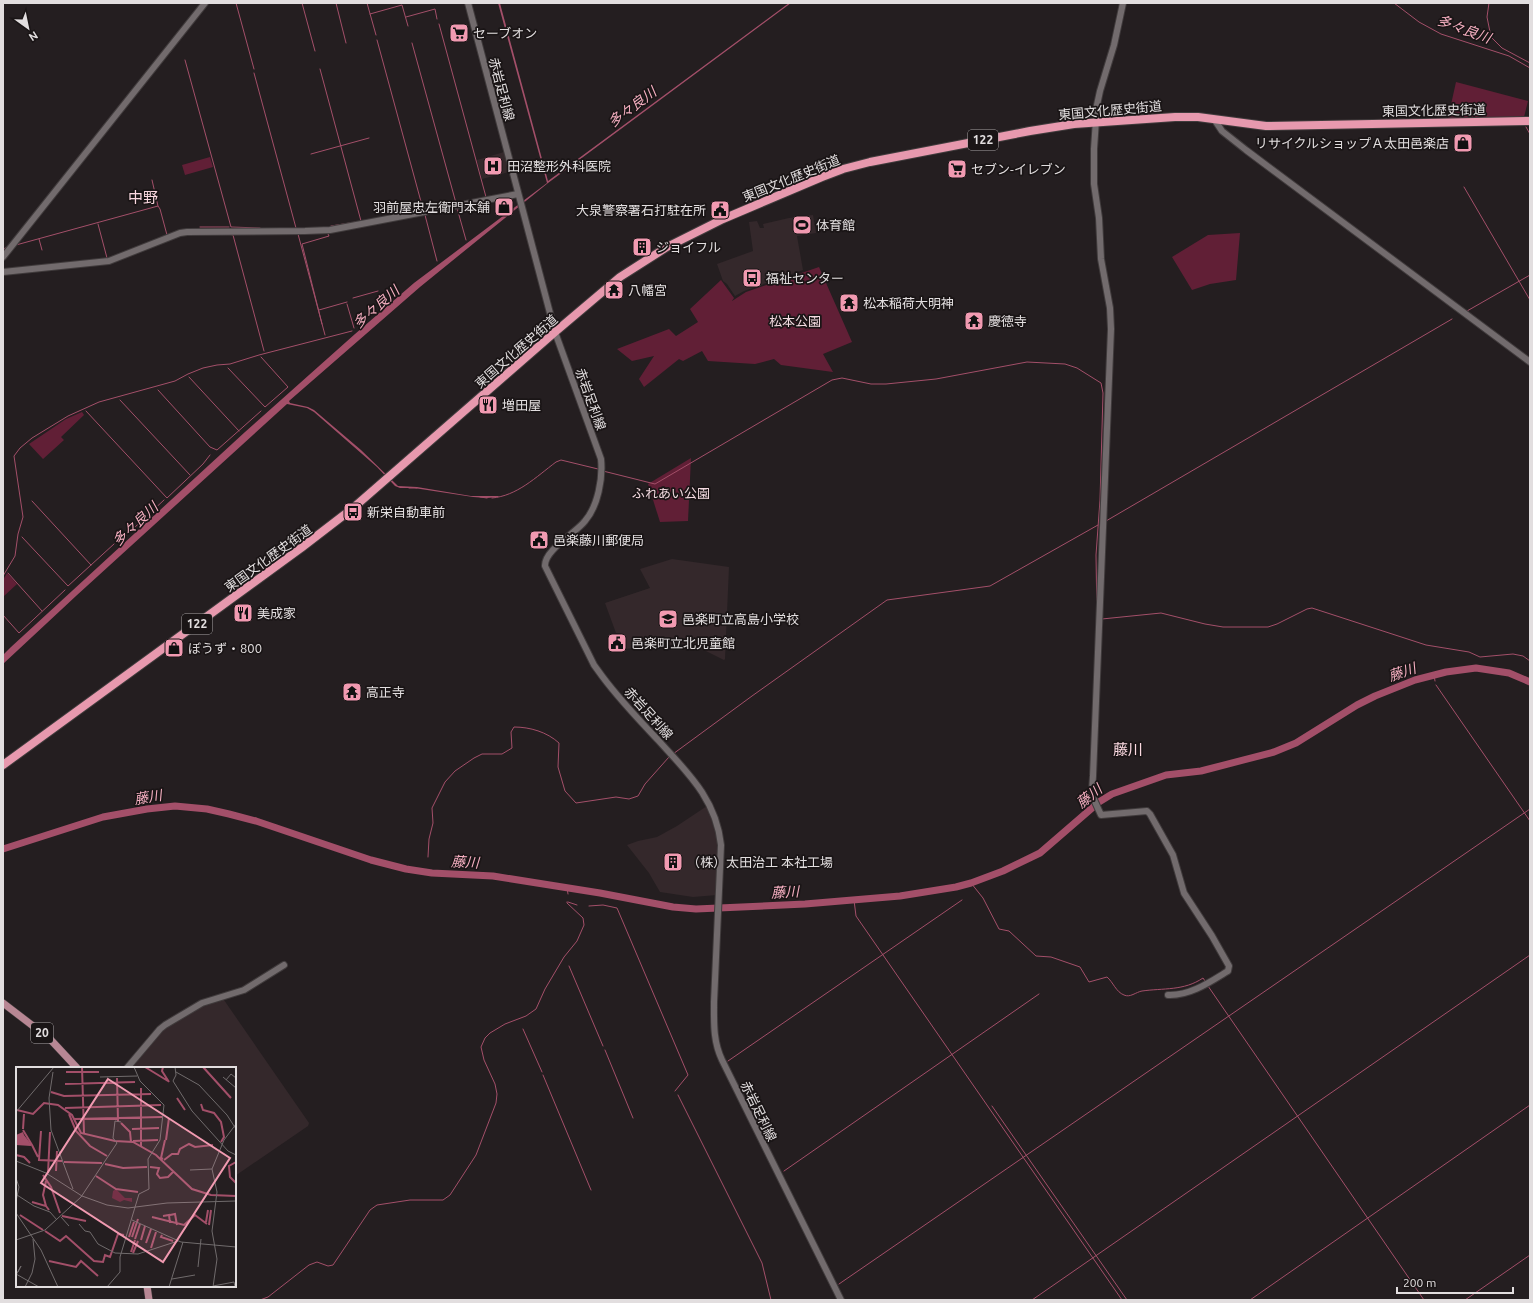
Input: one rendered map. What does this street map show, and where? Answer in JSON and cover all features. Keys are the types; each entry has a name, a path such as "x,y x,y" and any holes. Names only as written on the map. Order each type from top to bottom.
{"highway":[{"name":"東国文化歴史街道","path":"3,765 307,544 360,502 620,277 667,247 723,219 822,177 842,169 912,153 1030,131 1096,122 1175,117 1214,119 1266,126 1530,121"}],"main road":[{"name":"20","path":"3,1003 50,1040 61,1050 75,1067"},
{"path":"147,1287 149,1300"}],"street":[{"path":"3,257 205,3"},
{"name":"赤岩足利線","path":"468,3 555,332 601,459 602,476 597,497 589,516 580,526 550,552 544,560 545,566 597,670 698,784 716,819 721,845 719,917 714,1002 716,1046 841,1300"},
{"path":"1122,3 1114,45 1100,91 1094,149 1094,184 1099,218 1103,271 1110,308 1111,329 1093,776 1091,793 1101,815 1147,811 1150,814 1173,855 1184,893 1215,941 1230,968 1228,971 1190,992 1180,995 1168,995"},
{"path":"1214,119 1222,131 1246,150 1530,362"},
{"path":"3,272 109,261 180,233 330,230 518,194"},
{"path":"129,1067 165,1025 202,1003 244,990 284,965"}],"shaded area":[{"path":"498,3 500,3 548,181 791,3 548,183 420,287 289,401 290,403 314,410 361,450 398,486 417,487 471,496 499,497 473,497 414,488 400,488 395,486 377,467 314,412 307,408 287,404 3,664 3,655 11,647 245,432 355,334 414,283 547,183"},
{"name":"田沼整形外科医院","path":"504,152 509,172 482,179 477,160"},
{"path":"813,215 816,233 797,236 803,270 744,291 735,296 727,284 723,281 717,264 753,251 749,222 757,221 760,228 764,228 763,224 789,218"},
{"name":"邑楽町立高島小学校","path":"672,559 729,567 724,660 690,643 625,649 622,634 616,633 605,603 650,588 640,569"},
{"path":"707,806 718,841 717,895 693,897 660,892 649,873 627,845 657,837"},
{"path":"224,1000 309,1123 308,1126 236,1175 236,1067 131,1067 164,1028 201,1005"}],"green space":[{"path":"1456,82 1528,101 1524,117 1448,118"},
{"path":"210,157 213,167 185,175 182,165"},
{"path":"1240,233 1236,280 1210,284 1192,290 1172,257 1208,235"},
{"name":"松本公園","path":"819,267 852,342 823,354 833,372 781,365 774,359 755,364 708,361 702,351 683,361 679,359 644,387 639,379 654,356 632,361 617,349 669,329 676,336 698,322 690,309 721,280 734,298 732,301 746,292"},
{"path":"82,412 84,415 61,437 64,440 43,459 29,444 66,419"},
{"name":"ふれあい公園","path":"691,458 688,521 660,522 648,484"},
{"path":"7,573 17,584 3,597 3,580"}],"waterway":[{"path":"236,3 254,69"},
{"path":"302,3 315,51"},
{"path":"336,3 346,43"},
{"path":"367,3 376,35"},
{"name":"多々良川","path":"1394,3 1419,22 1441,34 1509,56 1530,68"},
{"path":"1489,3 1487,17 1491,37 1502,48 1530,63"},
{"path":"370,14 402,5 408,26"},
{"path":"406,17 435,9 437,19"},
{"path":"439,24 486,197"},
{"path":"377,40 423,209"},
{"path":"412,43 456,203"},
{"path":"185,60 231,227 260,228"},
{"path":"320,69 361,221"},
{"path":"254,73 296,228"},
{"path":"1526,127 1530,134"},
{"path":"311,154 369,138"},
{"path":"152,180 158,206"},
{"path":"1464,187 1530,300"},
{"path":"16,245 158,206 167,235"},
{"path":"457,208 466,240"},
{"path":"425,215 437,261"},
{"path":"331,226 356,222"},
{"path":"98,224 107,258"},
{"path":"200,227 229,227"},
{"path":"298,234 325,335"},
{"path":"322,324 302,244 329,236 328,234"},
{"path":"232,235 264,351"},
{"path":"39,239 42,250"},
{"path":"3,249 8,247"},
{"path":"1467,311 1530,275"},
{"path":"353,298 378,291"},
{"path":"319,310 347,302"},
{"path":"347,304 354,328"},
{"path":"1106,521 1452,319"},
{"path":"3,576 15,556 18,534 23,517 14,456 20,448 32,438 68,416 99,402 175,381 203,368 230,364 352,331"},
{"path":"228,368 265,407 288,387 261,357"},
{"path":"603,471 655,484 832,380 842,378 871,384 886,384 936,379 1027,362 1065,364 1077,368 1101,383 1103,393 1100,500 1096,555 1097,619"},
{"path":"189,377 239,431"},
{"path":"158,390 210,447 217,450 261,411"},
{"path":"120,400 190,475"},
{"path":"86,411 167,498 203,464 210,455"},
{"path":"492,498 510,494 518,490 556,462 561,460 598,469"},
{"path":"409,488 417,488"},
{"path":"480,497 487,498"},
{"path":"119,542 164,500"},
{"path":"32,501 91,565"},
{"path":"673,754 887,600 990,586 1098,525"},
{"path":"22,537 68,586 114,544"},
{"path":"8,573 42,611"},
{"path":"3,615 19,633 65,590"},
{"path":"1102,619 1161,613 1223,627 1268,627 1312,608 1426,645 1469,652 1480,657 1513,654 1523,656 1530,661"},
{"name":"藤川","path":"3,849 103,817 147,809 175,806 207,809 256,821 371,860 406,869 432,873 493,876 600,893 673,907 696,909 805,904 900,896 956,887 1003,871 1040,853 1099,802 1112,794 1166,775 1201,771 1274,752 1296,743 1357,705 1415,680 1446,672 1476,668 1509,673 1530,682"},
{"name":"藤川","path":"1434,675 1435,681"},
{"path":"1436,685 1530,821"},
{"path":"428,857 429,839 433,823 432,808 445,782 455,771 474,758 482,754 502,754 512,748 511,732 514,727 538,731 559,743 558,767 565,791 576,803 616,797 629,799 638,796 645,784 669,757"},
{"path":"839,1284 1530,809"},
{"path":"971,883 983,898 999,929 1009,931 1036,956 1051,957 1080,967 1089,982 1107,977 1121,994 1128,996 1142,991 1181,987 1203,978 1205,981"},
{"name":"藤川","path":"567,888 568,894"},
{"path":"854,900 856,916 1122,1300"},
{"path":"728,1061 962,900"},
{"path":"260,1300 268,1297 309,1265 317,1262 328,1266 333,1265 370,1210 377,1205 410,1200 443,1200 450,1195 476,1155 496,1103 497,1094 495,1084 484,1060 481,1047 485,1038 490,1033 505,1024 526,1016 536,1009 545,989 564,957 577,941 584,925 583,918 567,902"},
{"path":"568,902 577,905"},
{"path":"589,906 603,905 617,908 688,1075 675,1091"},
{"path":"1032,1300 1530,955"},
{"path":"569,966 603,1046"},
{"path":"1208,986 1424,1300"},
{"path":"784,1171 1039,994"},
{"path":"523,1029 542,1072"},
{"path":"605,1050 633,1118"},
{"path":"543,1075 591,1190"},
{"path":"678,1095 762,1263 771,1300"},
{"path":"1250,1300 1530,1105"},
{"path":"992,1106 1127,1300"},
{"path":"1465,1300 1530,1255"}],"place":[{"name":"セーブオン","path":"459,33"},
{"name":"リサイクルショップＡ太田邑楽店","path":"1463,143"},
{"name":"田沼整形外科医院","path":"493,166"},
{"name":"セブン-イレブン","path":"957,169"},
{"name":"羽前屋忠左衛門本舗","path":"504,207"},
{"name":"大泉警察署石打駐在所","path":"720,210"},
{"name":"体育館","path":"802,225"},
{"name":"ジョイフル","path":"642,247"},
{"name":"福祉センター","path":"752,278"},
{"name":"八幡宮","path":"614,290"},
{"name":"松本稲荷大明神","path":"849,303"},
{"name":"慶徳寺","path":"974,321"},
{"name":"増田屋","path":"488,405"},
{"name":"新栄自動車前","path":"353,512"},
{"name":"邑楽藤川郵便局","path":"539,540"},
{"name":"美成家","path":"243,613"},
{"name":"邑楽町立高島小学校","path":"668,619"},
{"name":"邑楽町立北児童館","path":"617,643"},
{"name":"ぼうず・800","path":"174,648"},
{"name":"高正寺","path":"352,692"},
{"name":"（株）太田治工 本社工場","path":"673,862"}],"district":[{"name":"中野","path":"143,198"},
{"name":"藤川","path":"1128,750"}]}
